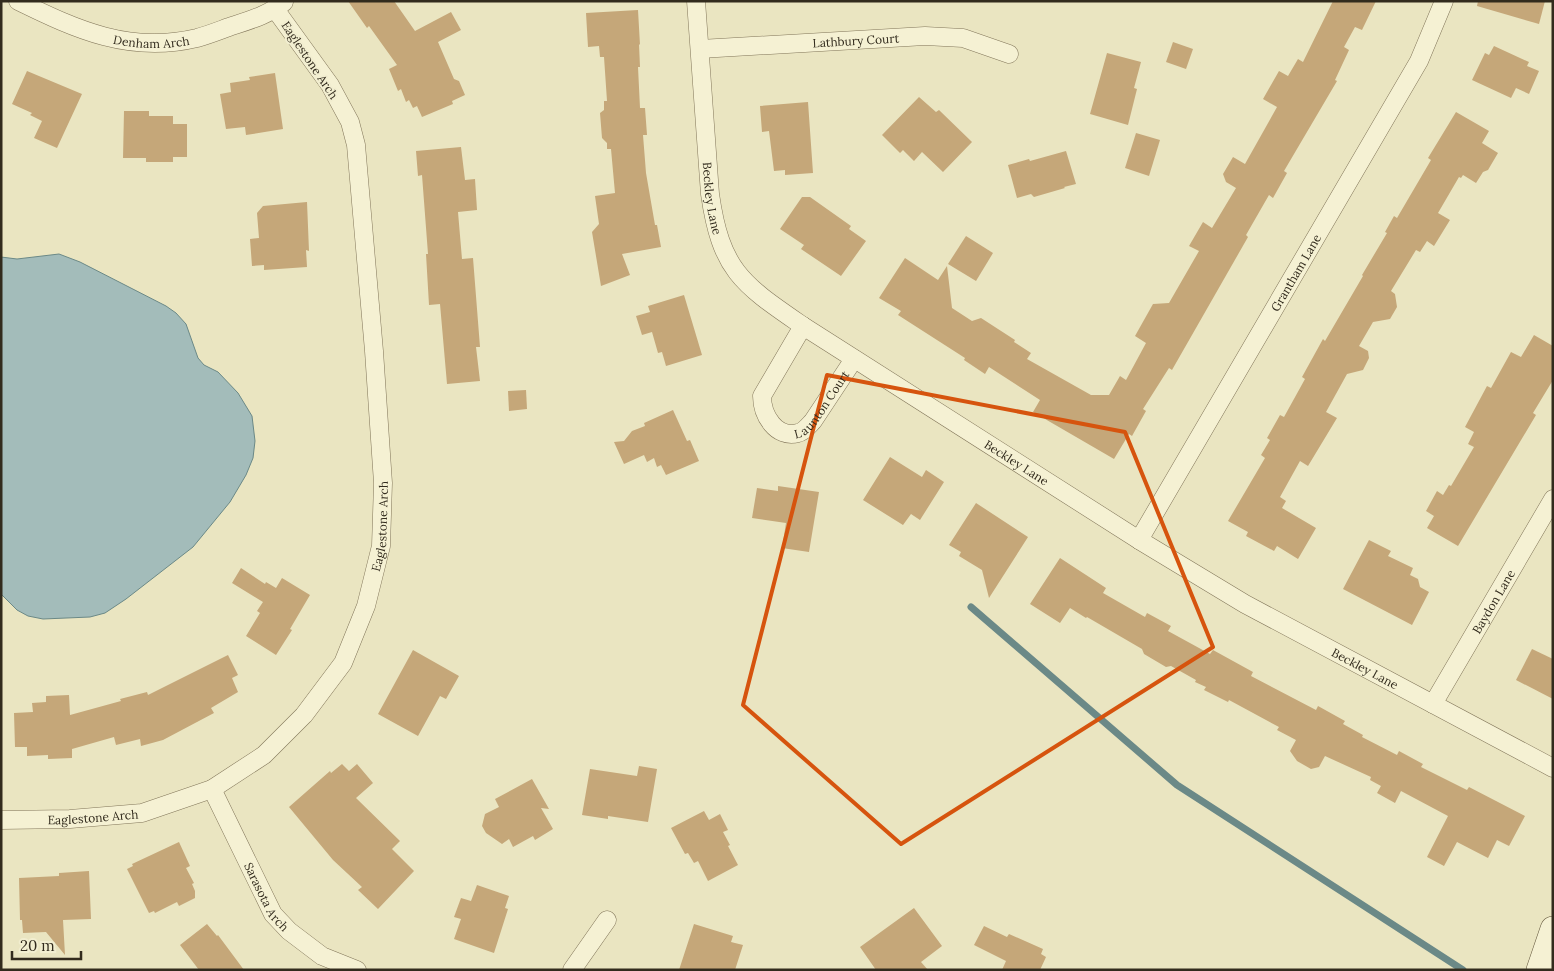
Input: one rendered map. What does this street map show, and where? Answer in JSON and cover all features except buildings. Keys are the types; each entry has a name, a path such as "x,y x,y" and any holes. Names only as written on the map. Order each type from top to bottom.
{"street":[{"name":"Denham Arch","path":"18,1 66,24 105,38 145,43 162,43 196,38 280,5"},
{"name":"Beckley Lane","path":"696,1 710,194 717,234 727,257 740,278 758,295 803,326 1139,540 1245,604 1553,768"},
{"name":"Grantham Lane","path":"1139,540 1419,61 1444,1"},
{"name":"Eaglestone Arch","path":"1,820 70,819 142,813 212,789 264,755 304,715 343,663 366,606 381,546 383,483 374,351 356,145 350,122 330,85 280,5"},
{"name":"Lathbury Court","path":"700,49 924,36 963,38 1009,54"},
{"name":"Launton Court","path":"803,326 762,396 762,407 769,422 776,429 787,433 798,433 804,430 813,421 854,358"},
{"name":"Baydon Lane","path":"1433,704 1553,499"},
{"name":"Sarasota Arch","path":"212,789 273,914 289,930 322,956 357,970"},
{"path":"572,970 607,920"},
{"path":"1539,970 1553,929"}],"highlighted area":[{"path":"827,375 1125,432 1213,647 901,844 743,705"}],"water":[{"path":"59,254 80,262 176,313 186,324 198,358 204,365 218,372 238,393 252,416 255,441 253,458 246,475 230,502 193,547 105,613 90,617 43,619 28,616 17,610 1,594 1,257 17,259"}],"waterway":[{"path":"971,607 1177,785 1463,970"}]}
